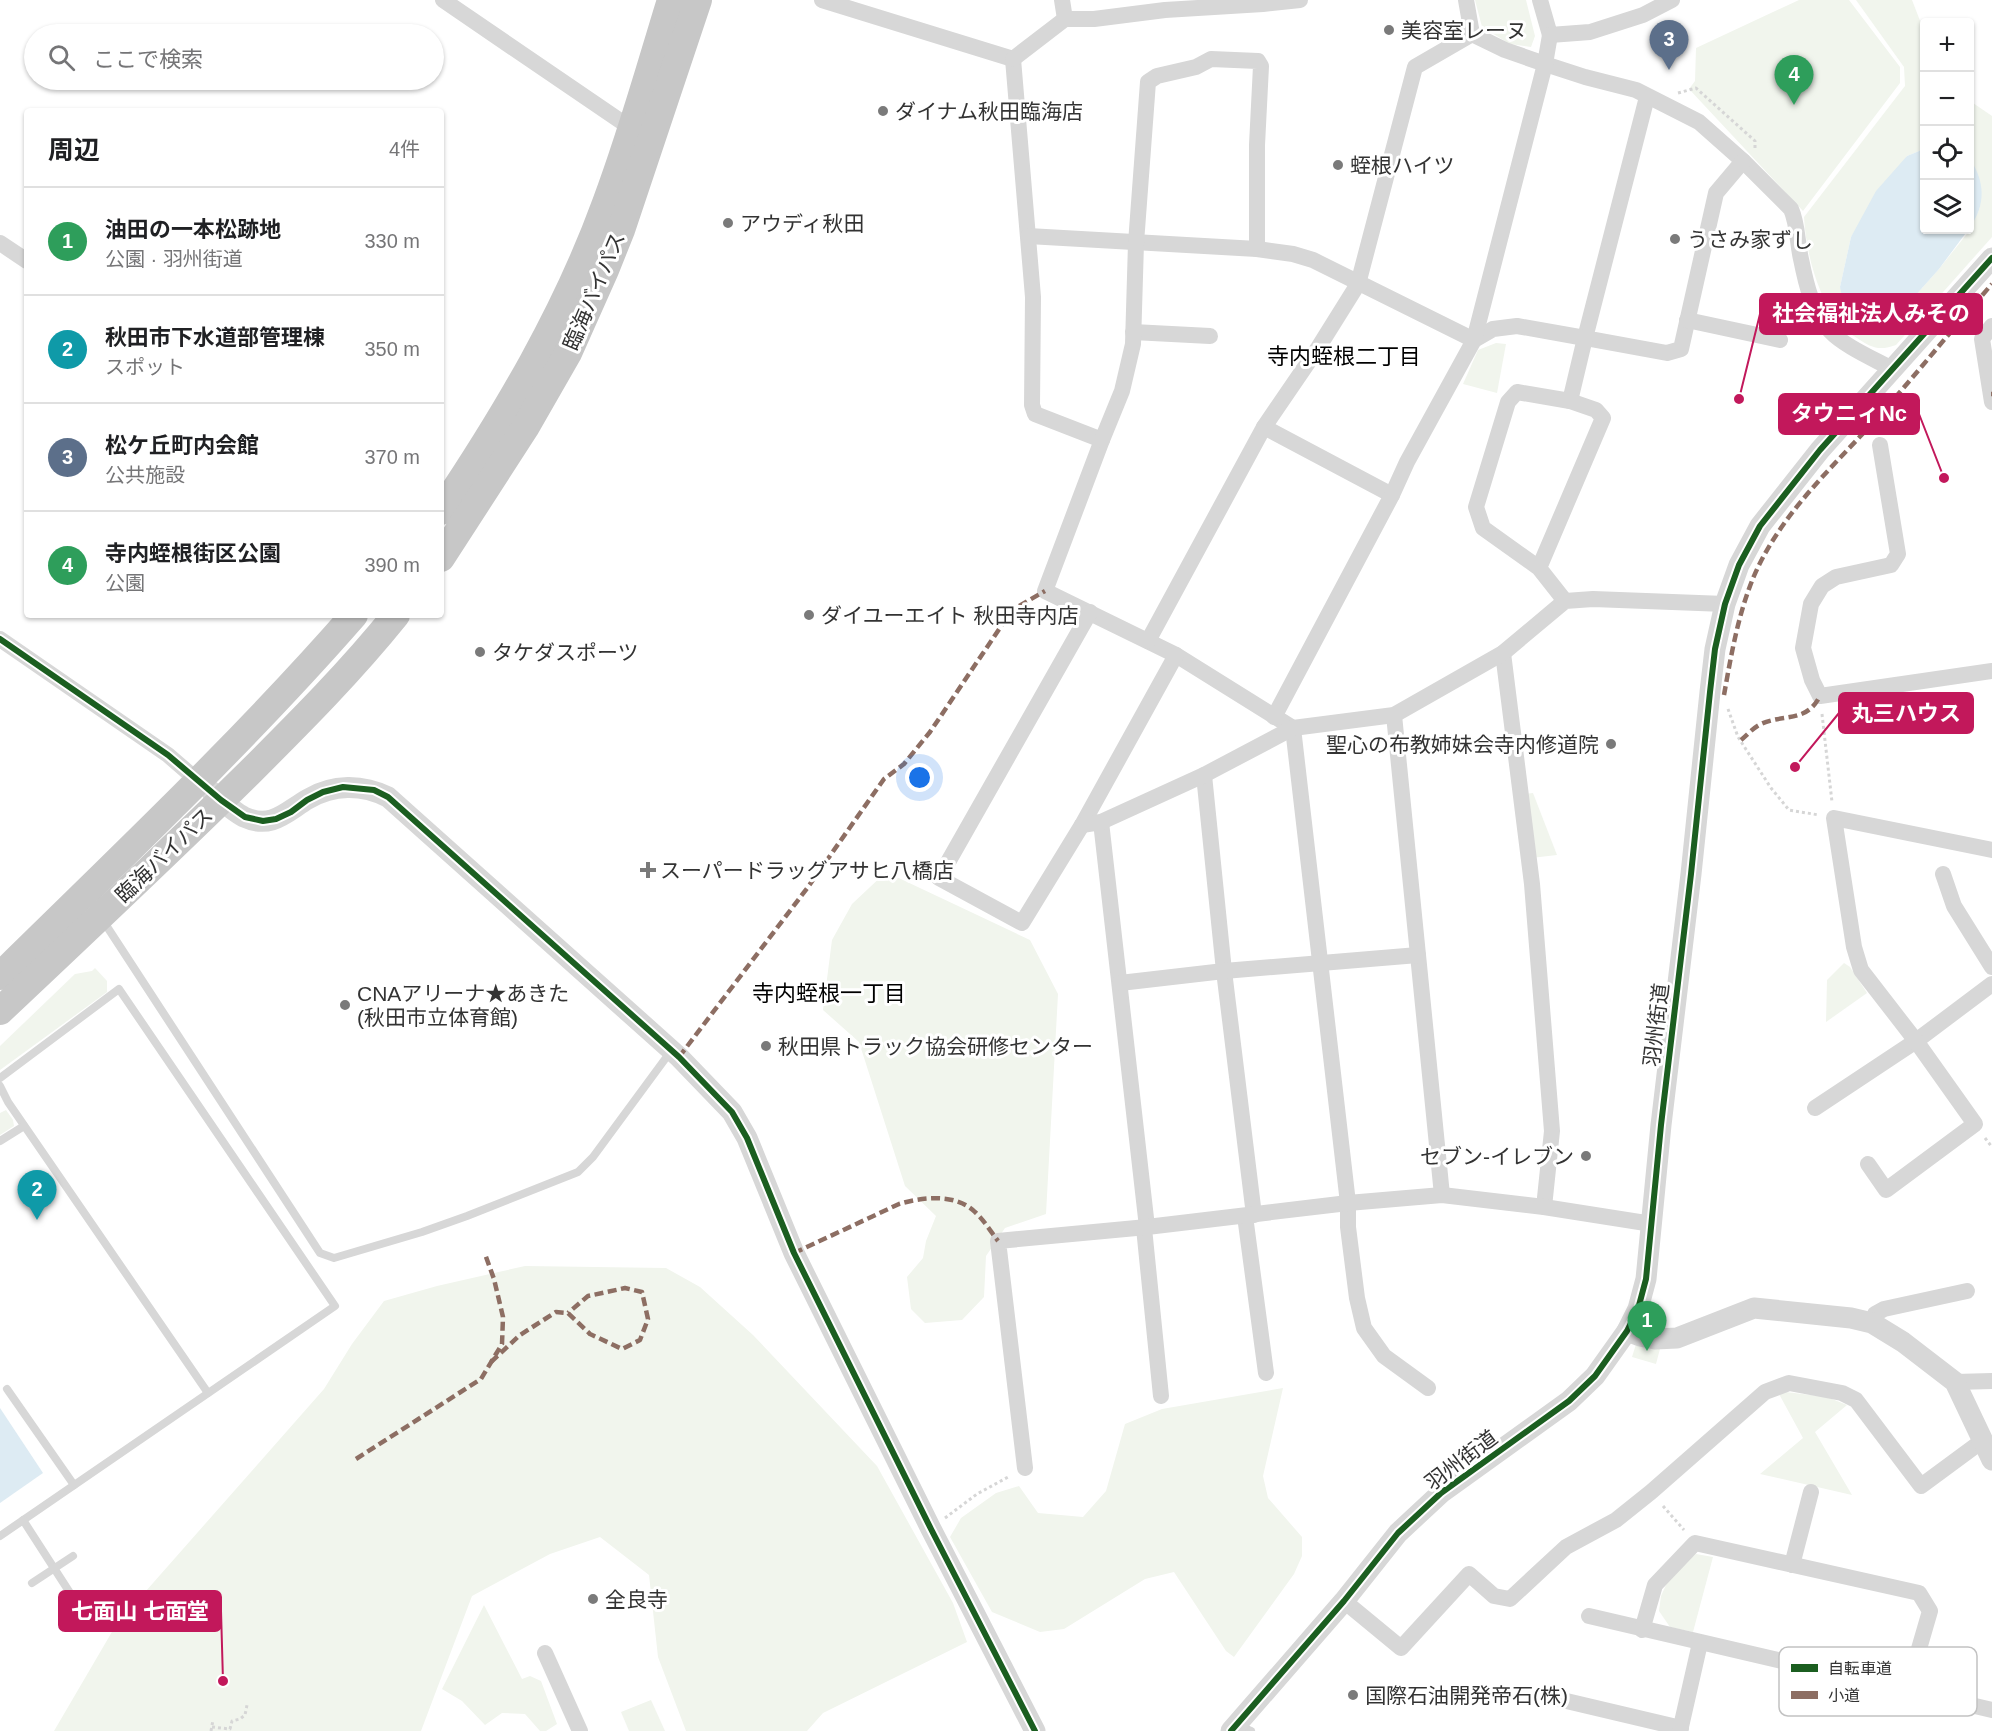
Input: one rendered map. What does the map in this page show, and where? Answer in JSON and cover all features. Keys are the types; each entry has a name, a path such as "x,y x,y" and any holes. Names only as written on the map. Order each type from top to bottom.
{"highway":[{"name":"臨海バイパス","path":"444,553 525,428 568,353 609,260 641,135 671,0"},
{"name":"臨海バイパス","path":"444,506 510,403 549,333 606,205 641,135 698,0"},
{"name":"臨海バイパス","path":"0,976 198,781 351,618"},
{"name":"臨海バイパス","path":"0,1011 306,716 394,618"}],"street":[{"path":"443,0 641,135"},
{"path":"822,0 1012,59"},
{"path":"1062,0 1065,19"},
{"path":"1012,59 1065,19 1094,19 1165,5 1300,0"},
{"path":"1466,0 1472,34"},
{"path":"1274,717 1392,495 1407,462 1474,340 1551,35 1540,0"},
{"path":"1551,35 1590,32 1643,15 1672,0"},
{"path":"1472,34 1506,50 1545,64 1635,90 1699,122 1743,161 1791,209 1795,217 1798,247 1809,293 1816,312 1830,332 1892,369"},
{"path":"1148,641 1264,427 1358,284 1415,67 1472,34"},
{"path":"1012,59 1033,297 1032,405 1035,414 1102,440"},
{"path":"1257,249 1257,145 1261,66 1258,61 1211,59 1196,67 1157,76 1148,82 1136,243 1133,344 1122,392 1045,591 1176,655 1293,728"},
{"path":"1570,401 1647,96"},
{"path":"1474,340 1493,329 1517,326 1667,353 1681,350 1716,193 1743,161"},
{"path":"1028,236 1257,249 1293,254 1313,260 1474,340"},
{"path":"0,243 24,259"},
{"name":"羽州街道","path":"1240,1729 1398,1533 1441,1493 1569,1401 1595,1376 1627,1331 1638,1309 1646,1279 1660,1125 1691,874 1715,649 1725,604 1739,565 1760,526 1820,450 1992,258"},
{"path":"1687,320 1780,340"},
{"path":"1992,326 1982,339 1992,402"},
{"path":"1133,332 1210,336"},
{"path":"1539,568 1603,418 1596,410 1570,401 1517,392 1508,402 1476,507 1483,528 1539,568 1565,601"},
{"path":"1264,427 1392,495"},
{"path":"1880,445 1898,554 1891,565 1836,577 1822,586 1811,604 1803,648 1812,680 1820,696 1992,671"},
{"path":"1082,825 1101,822 1204,775 1293,728 1394,715 1503,653 1565,601 1593,599 1725,604"},
{"path":"1090,612 939,878 1022,922 1082,825 1176,655"},
{"path":"0,639 168,755 221,800 245,817 263,821 276,819 323,792 343,788 374,790 388,797 705,1083 732,1112 747,1138 794,1253 931,1529 1035,1731"},
{"path":"1503,653 1532,884 1552,1131 1544,1207"},
{"path":"1394,715 1442,1195"},
{"path":"1293,728 1348,1203 1347,1227 1357,1298 1364,1328 1384,1356 1428,1388"},
{"path":"1204,775 1266,1373"},
{"path":"1868,1164 1886,1190 1975,1124 1862,970 1854,947 1834,818 1992,850"},
{"path":"1101,822 1146,1227 1161,1396"},
{"path":"1943,874 1954,906 1992,967"},
{"path":"1120,983 1224,971 1418,955"},
{"path":"1815,1108 1916,1041 1992,984"},
{"path":"1025,1468 998,1241 1442,1195 1544,1207 1652,1224"},
{"path":"1872,1323 1875,1314 1884,1309 1966,1291"},
{"path":"1344,1601 1401,1648 1469,1574 1494,1596 1510,1599 1566,1547 1616,1520 1651,1492 1765,1392 1789,1383 1842,1392 1856,1400 1921,1486 1987,1450 1955,1382 1903,1342 1872,1323 1851,1318 1754,1308 1677,1338 1655,1339 1627,1331"},
{"path":"1955,1382 1992,1382"},
{"path":"1792,1565 1811,1492"},
{"path":"1642,1630 1655,1585 1695,1544 1919,1593 1930,1611 1920,1647"},
{"path":"1588,1616 1779,1661"},
{"path":"1558,1699 1680,1729 1700,1643"},
{"path":"545,1653 580,1731"},
{"path":"1977,1706 1992,1710"}],"lane":[{"path":"100,916 320,1254 334,1258 422,1232 578,1172 593,1157 671,1051"},
{"path":"0,1078 119,989 335,1306 0,1536"},
{"path":"0,1086 4,1104 24,1126 208,1393"},
{"path":"0,1142 24,1126"},
{"path":"7,1389 74,1485"},
{"path":"23,1520 72,1596"},
{"path":"32,1583 73,1556"}],"path":[{"path":"1710,692 1724,695 1738,737 1771,788 1789,810 1834,818 1820,696"},
{"path":"931,1529 977,1494 1025,1468"},
{"path":"1651,1492 1695,1544"},
{"path":"213,1720 212,1729 230,1729 232,1721 245,1715 246,1705"}],"shaded area":[{"path":"1475,0 1526,0 1535,36 1531,47 1510,44 1482,27"},
{"path":"1799,0 1849,0 1900,67 1900,83 1803,211 1689,89 1695,81 1696,48"},
{"path":"1856,0 1912,0 1920,21 1920,151 1907,156 1851,237 1840,287 1863,328 1879,328 1898,315 1967,234 1974,234 1974,104 1992,116 1992,237 1896,345 1880,348 1871,346 1850,333 1841,326 1831,312 1810,259 1804,217 1905,86 1904,67"},
{"path":"1920,151 1920,234 1965,234 1939,269 1898,315 1879,328 1863,328 1845,311 1840,287 1851,237 1876,191 1907,156"},
{"path":"1974,166 1979,176 1982,193 1974,220"},
{"path":"1496,343 1506,344 1497,393 1463,384 1478,350"},
{"path":"1533,793 1557,855 1531,858 1524,794"},
{"path":"886,872 1030,940 1058,994 1046,1214 1005,1228 986,1256 984,1297 962,1320 925,1323 911,1309 907,1277 923,1258 926,1241 936,1216 905,1186 859,1042 823,1010 832,940 852,904"},
{"path":"1844,963 1850,967 1867,993 1826,1022 1827,980"},
{"path":"95,968 107,981 107,992 0,1070 0,1046 75,974 92,971"},
{"path":"6,1110 14,1126 0,1135 0,1113"},
{"path":"525,1266 666,1268 700,1287 753,1335 877,1466 953,1603 967,1642 823,1713 807,1731 686,1731 658,1657 649,1575 600,1537 550,1554 472,1596 421,1731 54,1731 116,1625 324,1389 352,1344 384,1301"},
{"path":"1638,1338 1661,1345 1656,1364 1632,1357"},
{"path":"1283,1388 1263,1476 1268,1498 1302,1537 1302,1556 1294,1574 1234,1657 1226,1651 1174,1572 1145,1579 1064,1629 1040,1632 992,1612 950,1537 961,1518 996,1493 1019,1486 1038,1513 1083,1517 1106,1491 1125,1424 1162,1409"},
{"path":"1786,1392 1827,1397 1847,1405 1815,1432 1852,1495 1760,1474 1803,1438 1779,1394"},
{"path":"0,1408 43,1473 0,1503"},
{"path":"1696,1554 1713,1557 1693,1632 1670,1627 1659,1611 1661,1596 1671,1574"},
{"path":"484,1605 522,1679 530,1676 541,1681 557,1724 546,1731 540,1731 525,1714 502,1713 485,1725 462,1701 442,1689"},
{"path":"651,1700 665,1731 629,1731 621,1712"}],"marked path":[{"path":"1724,695 1748,590 1765,553 1779,531 1810,491 1880,415 1992,284"},
{"path":"679,1057 808,887 884,779 904,764 930,732 1012,610 1045,591"},
{"path":"1741,740 1759,725 1768,721 1808,711 1820,696"},
{"path":"794,1253 899,1204 928,1198 949,1199 967,1206 975,1212 998,1241"},
{"path":"356,1459 481,1379 502,1344 503,1317 485,1254"},
{"path":"491,1362 520,1335 556,1312 568,1313 590,1334 622,1349 640,1340 648,1319 642,1292 625,1288 588,1296 568,1313"}],"cycle path":[{"path":"1231,1731 1344,1601 1398,1533 1441,1493 1569,1401 1595,1376 1627,1331 1638,1309 1646,1279 1661,1125 1715,649 1725,604 1739,565 1760,526 1820,450 1992,258"},
{"path":"0,639 168,755 221,800 245,817 263,821 276,819 323,792 343,787 374,790 388,797 679,1057 732,1112 747,1138 794,1253 931,1529 1035,1731"}],"place":[{"name":"美容室レーヌ","path":"1389,30"},
{"name":"松ケ丘町内会館","path":"1669,70"},
{"name":"寺内蛭根街区公園","path":"1794,105"},
{"name":"ダイナム秋田臨海店","path":"883,111"},
{"name":"蛭根ハイツ","path":"1338,165"},
{"name":"アウディ秋田","path":"728,223"},
{"name":"うさみ家ずし","path":"1675,239"},
{"name":"社会福祉法人みその","path":"1739,399"},
{"name":"タウニィNc","path":"1944,478"},
{"name":"ダイユーエイト 秋田寺内店","path":"809,615"},
{"name":"タケダスポーツ","path":"480,652"},
{"name":"聖心の布教姉妹会寺内修道院","path":"1611,744"},
{"name":"丸三ハウス","path":"1795,767"},
{"name":"スーパードラッグアサヒ八橋店","path":"648,870"},
{"name":"CNAアリーナ★あきた (秋田市立体育館)","path":"345,1005"},
{"name":"秋田県トラック協会研修センター","path":"766,1046"},
{"name":"セブン-イレブン","path":"1586,1156"},
{"name":"秋田市下水道部管理棟","path":"37,1220"},
{"name":"油田の一本松跡地","path":"1647,1351"},
{"name":"全良寺","path":"593,1599"},
{"name":"七面山 七面堂","path":"223,1681"},
{"name":"国際石油開発帝石(株)","path":"1353,1695"}],"district":[{"name":"寺内蛭根二丁目","path":"1344,356"},
{"name":"寺内蛭根一丁目","path":"829,993"}]}
